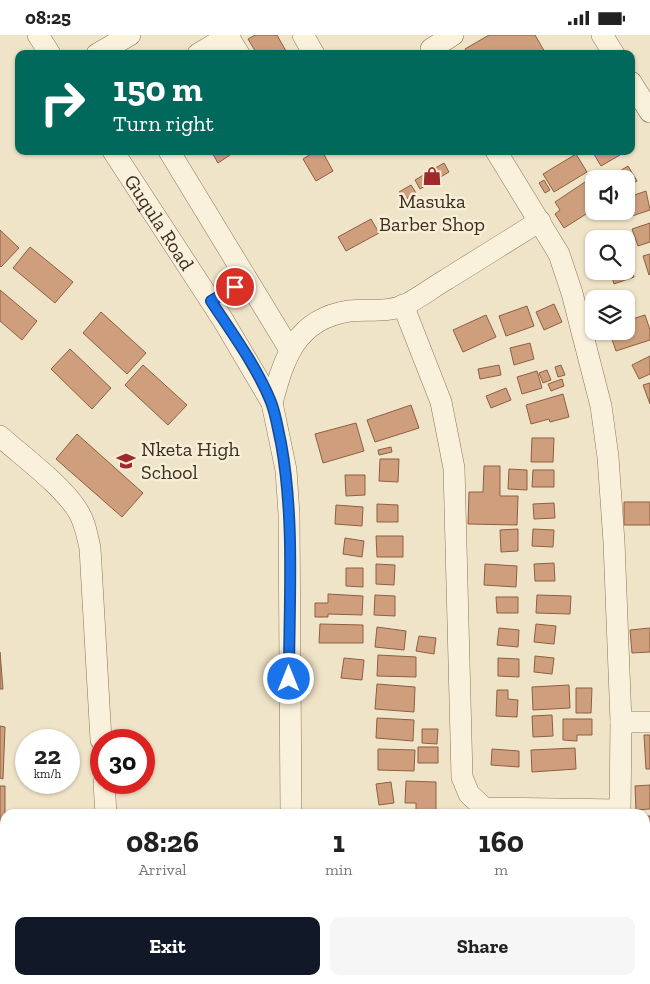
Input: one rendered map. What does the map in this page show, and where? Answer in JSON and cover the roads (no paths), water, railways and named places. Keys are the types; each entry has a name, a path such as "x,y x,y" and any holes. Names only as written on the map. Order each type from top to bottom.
{"street":[{"path":"38,35 47,50"},
{"path":"104,50 130,35"},
{"path":"302,35 311,50"},
{"path":"429,46 453,35"},
{"path":"602,35 611,50"},
{"path":"210,50 233,42"},
{"path":"635,89 650,113"},
{"name":"Guqula Road","path":"116,155 211,301 250,363 272,403 286,470 289,513 291,809"},
{"path":"171,155 290,350"},
{"path":"499,155 559,254 567,274 601,407 605,429 614,542 621,723 620,809"},
{"path":"272,403 280,373 290,350 300,335 331,316 349,311 377,311 403,305 540,221"},
{"path":"211,301 247,280"},
{"path":"403,305 442,402 454,468 462,777 469,794 484,808 518,809"},
{"path":"0,436 67,497 78,512 85,527 90,548 100,729"},
{"path":"621,723 650,722"},
{"path":"105,794 106,809"}],"place":[{"name":"Masuka Barber Shop","path":"432,176"},
{"name":"Nketa High School","path":"126,461"}]}
